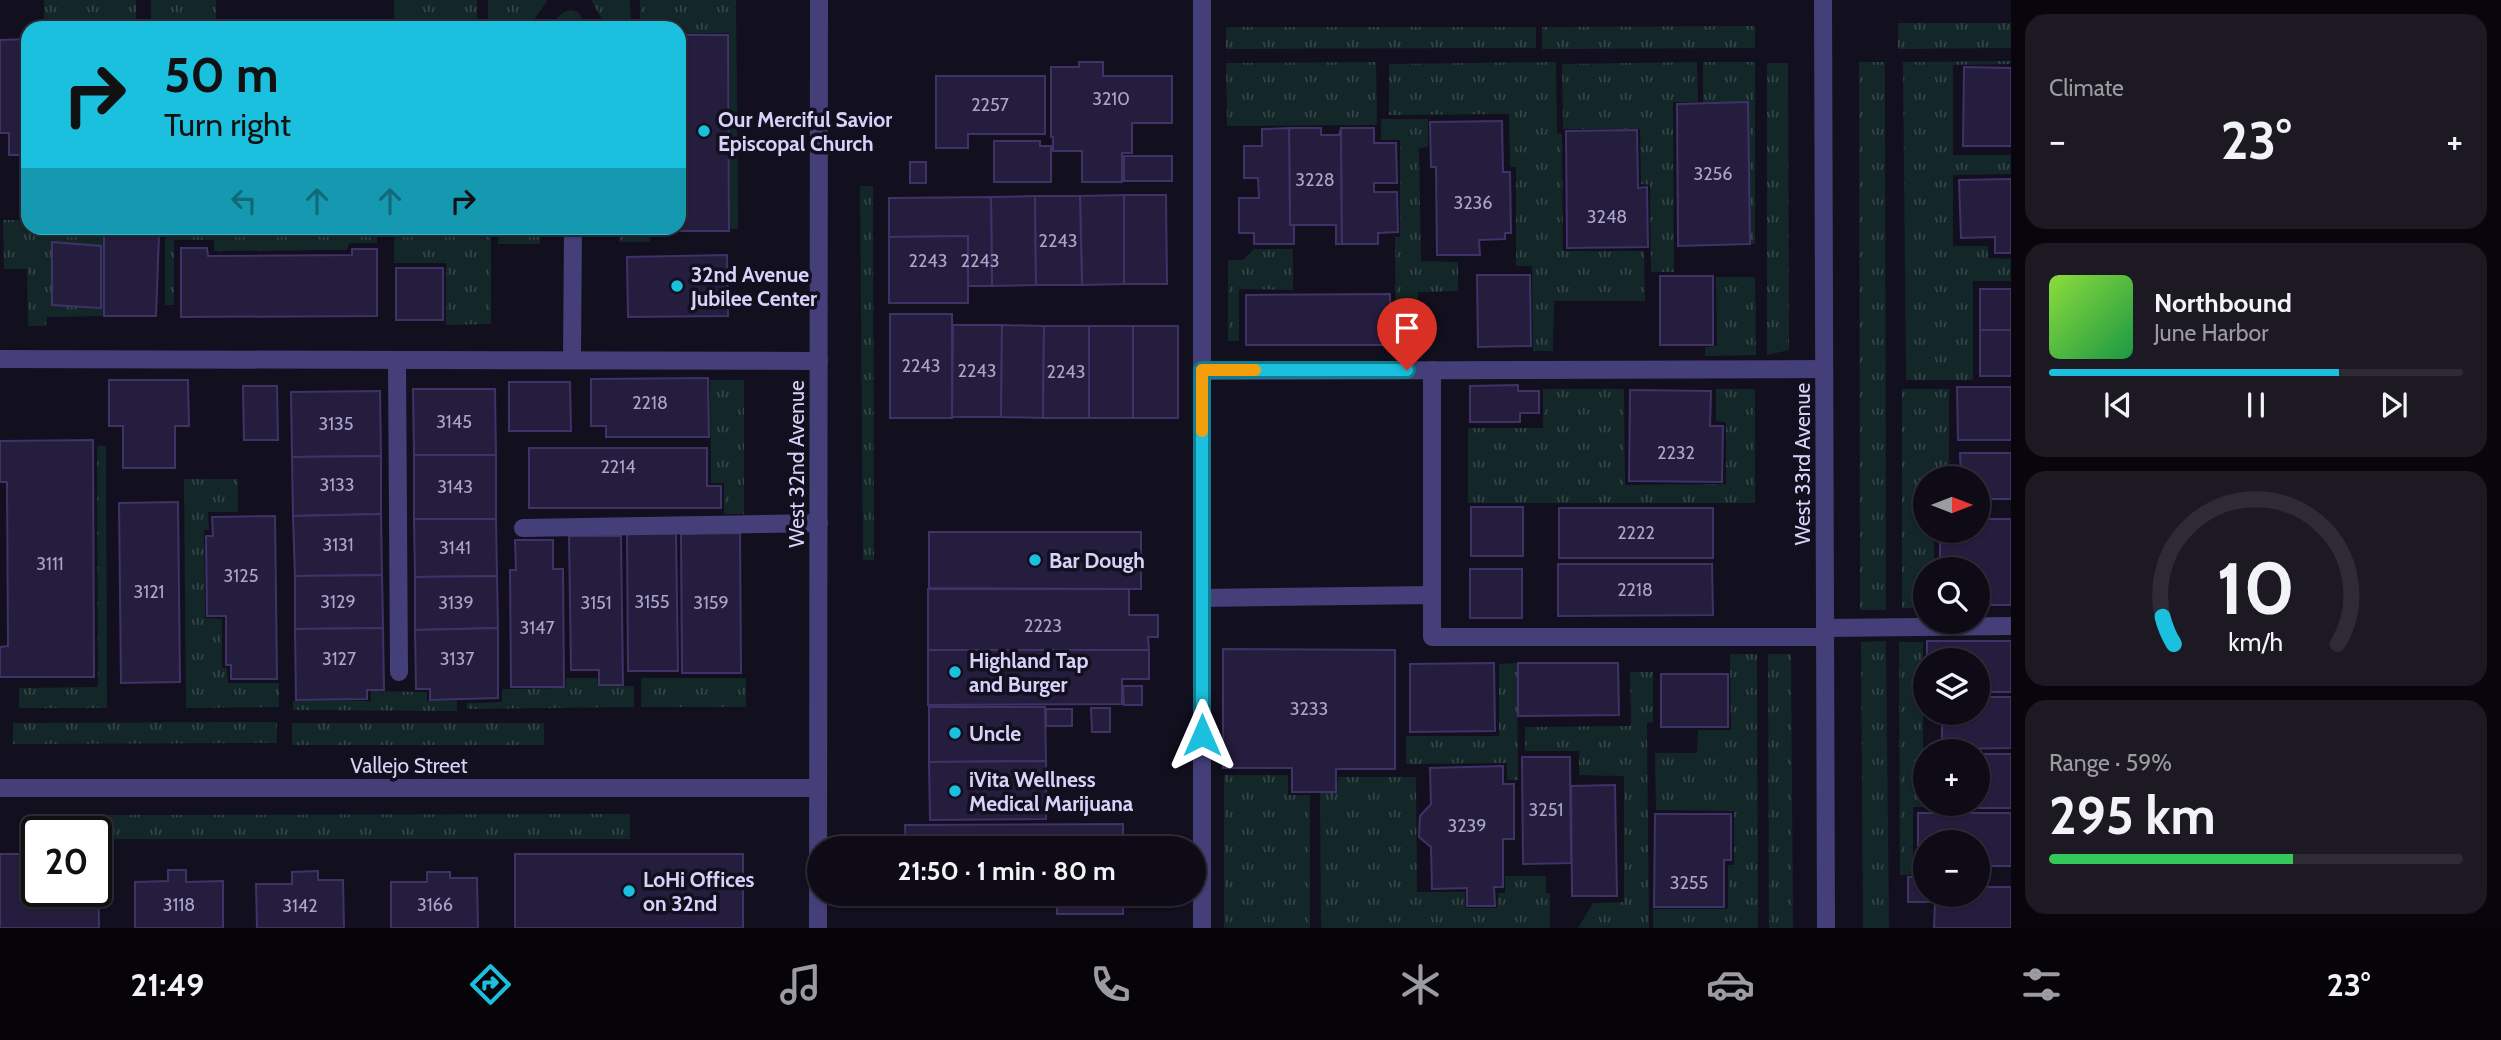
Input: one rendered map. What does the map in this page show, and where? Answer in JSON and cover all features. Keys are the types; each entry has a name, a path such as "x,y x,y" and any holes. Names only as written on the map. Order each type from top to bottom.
{"street":[{"name":"West 32nd Avenue","path":"818,928 819,0"},
{"path":"1202,0 1202,928"},
{"name":"West 33rd Avenue","path":"1823,0 1826,928"},
{"path":"572,360 573,235"},
{"path":"0,359 819,361"},
{"path":"397,360 400,672"},
{"path":"1202,370 1824,369"},
{"path":"1432,370 1432,637 1825,632 2011,626"},
{"path":"523,528 819,523"},
{"path":"1202,598 1432,595"},
{"name":"Vallejo Street","path":"0,788 818,788"}],"green space":[{"path":"44,0 136,0 136,21 44,21"},
{"path":"151,0 216,0 216,21 151,21"},
{"path":"394,0 477,0 477,21 394,21"},
{"path":"488,0 548,0 533,21 488,21"},
{"path":"591,0 630,0 631,21 603,21"},
{"path":"640,0 736,0 738,229 730,229 729,33 686,34 686,21 640,21"},
{"path":"567,11 578,12 583,21 556,21"},
{"path":"1898,23 2011,23 2011,48 1898,49"},
{"path":"1755,26 1755,48 1542,49 1542,27"},
{"path":"1226,27 1536,27 1536,48 1226,49"},
{"path":"2011,61 2011,64 1953,65 1953,155 2011,155 2011,174 1953,175 1953,246 1988,246 1988,258 2011,259 2011,281 1973,281 1973,380 1906,380 1903,62"},
{"path":"1376,62 1377,125 1227,126 1226,63"},
{"path":"1556,62 1557,133 1562,134 1563,251 1644,251 1645,301 1554,301 1553,351 1533,351 1532,266 1516,266 1516,167 1510,167 1509,114 1389,115 1389,64"},
{"path":"1697,62 1698,102 1673,102 1674,272 1651,272 1650,185 1641,184 1640,129 1563,129 1562,64"},
{"path":"1703,62 1755,62 1755,244 1750,244 1748,103 1703,102"},
{"path":"1859,62 1885,62 1886,610 1860,610"},
{"path":"1767,63 1788,63 1789,350 1767,355"},
{"path":"1381,119 1428,119 1428,147 1419,148 1421,261 1458,262 1458,291 1418,292 1419,340 1396,340 1395,237 1400,237 1400,140 1381,140"},
{"path":"860,186 873,186 874,560 863,560"},
{"path":"3,220 21,220 21,235 104,235 106,316 47,317 46,326 28,326 27,269 4,269"},
{"path":"165,235 377,235 377,243 349,243 347,250 214,251 214,240 174,240 174,305 165,305"},
{"path":"394,235 491,235 491,324 446,325 446,263 394,263"},
{"path":"498,235 541,235 540,244 498,244"},
{"path":"619,235 650,235 650,242 619,242"},
{"path":"1254,249 1293,249 1293,290 1239,289 1239,341 1228,341 1228,260 1243,260"},
{"path":"1716,277 1755,277 1756,355 1705,356 1705,347 1717,346"},
{"path":"710,380 744,380 744,514 724,514 724,483 711,483"},
{"path":"1543,389 1624,389 1625,485 1726,484 1726,422 1716,421 1716,389 1755,389 1755,503 1468,503 1468,428 1543,428"},
{"path":"1902,389 1949,389 1949,466 1913,466 1913,543 1934,543 1934,557 1913,557 1913,608 1902,608"},
{"path":"97,446 106,446 107,708 19,708 19,688 98,687"},
{"path":"184,479 238,479 238,512 208,512 209,530 204,530 205,618 222,619 222,668 227,668 228,683 279,683 279,707 186,708"},
{"path":"1886,641 1889,928 1863,928 1861,642"},
{"path":"1899,642 1923,642 1923,648 1913,648 1913,725 1923,725 1923,739 1913,739 1913,875 1900,875"},
{"path":"1730,654 1757,654 1758,928 1653,928 1653,909 1728,909 1728,865 1734,865 1734,811 1656,810 1655,753 1697,753 1698,730 1731,730"},
{"path":"1768,654 1791,654 1793,928 1769,928"},
{"path":"1517,663 1518,780 1507,780 1507,763 1406,764 1406,736 1499,736 1499,664"},
{"path":"1630,672 1653,672 1653,722 1647,723 1649,928 1578,928 1593,903 1624,902 1624,776 1579,775 1579,751 1525,751 1525,727 1631,726"},
{"path":"566,678 597,678 598,686 634,686 634,707 467,709 467,703 502,702 502,689 566,688"},
{"path":"641,678 746,678 746,707 641,707"},
{"path":"371,691 427,692 427,701 457,701 457,711 293,710 293,701 371,701"},
{"path":"277,722 277,743 13,744 13,723"},
{"path":"292,723 544,723 544,745 292,745"},
{"path":"1224,775 1288,775 1288,795 1310,795 1310,928 1224,928"},
{"path":"1338,777 1416,777 1417,892 1465,892 1465,908 1497,908 1498,893 1505,893 1505,876 1546,876 1546,893 1550,893 1550,928 1321,928 1320,793 1337,793"},
{"path":"630,814 630,839 112,839 112,816 71,815"}],"building":[{"name":"Our Merciful Savior Episcopal Church","path":"686,35 728,35 729,231 686,231"},
{"path":"21,39 21,155 9,155 9,133 0,133 0,40"},
{"path":"1079,62 1103,62 1103,76 1172,76 1172,123 1132,123 1132,153 1122,153 1122,182 1082,182 1082,151 1053,151 1051,67 1079,67"},
{"path":"1964,67 2011,68 2011,146 1963,146"},
{"path":"936,76 1045,76 1045,134 968,134 968,148 936,148"},
{"path":"1748,102 1750,244 1678,246 1677,104"},
{"path":"1502,121 1503,172 1510,172 1511,233 1505,233 1505,239 1479,240 1480,255 1437,255 1436,167 1431,167 1430,122"},
{"path":"1289,128 1321,128 1321,135 1339,135 1341,128 1342,244 1336,244 1336,225 1290,225"},
{"path":"1289,128 1290,225 1294,225 1294,244 1254,244 1254,233 1239,233 1239,198 1259,198 1258,178 1244,178 1244,146 1262,146 1262,129"},
{"path":"1341,128 1374,128 1374,143 1396,143 1397,183 1374,183 1374,192 1397,192 1398,232 1378,233 1378,244 1342,244"},
{"path":"1637,130 1638,188 1647,187 1648,247 1567,248 1566,131"},
{"path":"994,141 1040,141 1040,146 1051,146 1051,182 994,182"},
{"path":"1124,156 1172,156 1172,181 1124,181"},
{"path":"910,162 926,162 926,183 910,183"},
{"path":"2011,179 2011,253 1995,253 1995,237 1961,238 1959,180"},
{"path":"1124,195 1124,284 1082,285 1080,196"},
{"path":"1124,195 1166,195 1167,284 1124,284"},
{"path":"1035,196 1036,285 992,286 991,197"},
{"path":"1035,196 1080,196 1082,285 1036,285"},
{"path":"991,197 992,286 968,286 968,236 889,237 889,198"},
{"path":"104,235 159,235 156,316 104,316"},
{"path":"968,236 968,303 889,303 889,237"},
{"path":"52,242 101,246 101,308 52,305"},
{"path":"181,248 207,248 208,256 352,255 352,249 377,249 377,316 181,317"},
{"name":"32nd Avenue Jubilee Center","path":"727,255 728,316 628,317 627,257"},
{"path":"396,268 443,268 443,320 396,320"},
{"path":"1477,275 1530,275 1531,346 1478,347"},
{"path":"1660,276 1713,276 1713,345 1660,345"},
{"path":"1980,289 2011,289 2011,330 1980,330"},
{"path":"1390,294 1390,345 1246,345 1246,295"},
{"path":"890,314 952,314 952,418 890,418"},
{"path":"953,325 1002,325 1001,417 952,417"},
{"path":"1002,325 1044,326 1043,418 1001,417"},
{"path":"1044,326 1089,326 1089,418 1043,418"},
{"path":"1089,326 1133,326 1133,418 1089,418"},
{"path":"1133,326 1178,326 1178,418 1133,418"},
{"path":"1980,330 2011,330 2011,376 1980,376"},
{"path":"708,378 709,437 606,437 606,426 591,426 591,379"},
{"path":"109,380 188,380 189,426 175,426 175,468 123,468 123,426 109,426"},
{"path":"509,382 570,382 571,431 509,431"},
{"path":"1518,385 1518,391 1539,391 1539,413 1520,413 1520,422 1470,422 1470,386"},
{"path":"243,386 277,386 278,440 244,440"},
{"path":"1957,387 2011,387 2011,440 1958,440"},
{"path":"413,389 495,389 496,455 414,455"},
{"path":"1630,390 1711,391 1710,426 1723,426 1722,482 1629,481"},
{"path":"380,391 381,456 292,457 291,392"},
{"path":"93,440 94,677 0,677 0,647 8,646 7,482 0,482 0,441"},
{"path":"529,448 707,448 707,486 721,486 721,508 529,508"},
{"path":"1960,453 2011,453 2011,499 1990,499 1990,466 1961,466"},
{"path":"414,455 496,455 496,519 414,519"},
{"path":"381,456 381,514 293,516 292,457"},
{"path":"178,502 180,682 121,683 119,503"},
{"path":"1471,507 1523,507 1523,556 1471,556"},
{"path":"1559,508 1713,508 1713,558 1559,558"},
{"path":"381,514 382,575 295,576 293,516"},
{"path":"275,516 277,679 231,679 231,665 226,665 226,616 207,616 206,536 213,536 212,517"},
{"path":"414,519 496,519 497,576 415,577"},
{"path":"1990,519 2011,519 2011,605 1990,605 1990,557 1940,557 1940,543 1990,543"},
{"path":"929,532 1141,532 1141,589 929,588"},
{"path":"676,533 678,671 628,671 627,534"},
{"path":"740,533 741,673 682,673 681,534"},
{"path":"569,536 621,536 623,685 599,685 599,670 571,670"},
{"path":"515,540 553,540 553,569 563,569 564,687 511,687 510,570 516,570"},
{"path":"1558,564 1712,564 1713,615 1558,616"},
{"path":"1470,569 1522,569 1522,618 1470,618"},
{"path":"382,575 383,628 295,629 295,576"},
{"path":"497,576 498,628 415,630 415,577"},
{"path":"928,589 1129,589 1129,615 1158,615 1158,637 1148,637 1149,650 928,650"},
{"path":"383,628 384,690 367,690 367,699 296,700 295,629"},
{"path":"498,628 498,698 430,700 430,689 416,689 415,630"},
{"path":"1927,641 2011,641 2011,692 1990,692 1990,648 1927,648"},
{"path":"1223,649 1395,650 1395,769 1336,769 1336,792 1292,792 1292,768 1223,768"},
{"path":"928,650 1149,650 1149,679 1122,679 1122,704 928,705"},
{"path":"1494,663 1495,731 1410,732 1410,664"},
{"path":"1518,663 1618,663 1619,715 1518,716"},
{"path":"1661,674 1728,674 1728,727 1661,727"},
{"path":"1123,686 1142,686 1142,705 1124,705"},
{"path":"1990,697 2011,697 2011,748 1990,748 1990,739 1942,739 1942,725 1990,725"},
{"path":"929,707 1045,707 1046,761 929,762"},
{"path":"1091,708 1110,708 1110,732 1092,732"},
{"path":"1046,709 1072,709 1072,726 1046,726"},
{"path":"1990,754 2011,754 2011,808 1990,808"},
{"path":"1522,757 1570,757 1571,863 1523,864"},
{"path":"1046,761 1046,819 930,820 929,762"},
{"path":"1503,766 1503,784 1514,784 1514,839 1503,839 1503,887 1494,887 1495,906 1467,906 1467,888 1432,889 1431,847 1419,837 1420,816 1431,804 1430,768"},
{"path":"1615,785 1617,896 1572,896 1571,786"},
{"path":"1990,813 2011,813 2011,866 1990,866 1990,830 1918,830 1918,816 1990,816"},
{"path":"1655,814 1731,814 1731,860 1724,860 1724,907 1654,907"},
{"path":"1123,824 1123,836 905,836 905,825"},
{"path":"0,854 20,854 21,907 99,907 99,928 0,928"},
{"name":"LoHi Offices on 32nd","path":"515,854 743,854 743,928 515,928"},
{"path":"168,870 186,870 186,882 223,881 223,928 135,928 135,882 168,881"},
{"path":"318,871 318,880 343,880 344,928 257,928 256,884 292,884 292,872"},
{"path":"427,872 450,872 450,878 477,878 478,928 391,928 391,882 427,882"},
{"path":"1908,877 1913,877 1913,902 1908,902"},
{"path":"1990,887 2011,887 2011,928 1934,928 1935,907 1990,907"},
{"path":"1057,906 1123,906 1123,914 1057,914"}],"slow traffic":[{"path":"1202,431 1202,370 1255,370"}],"place":[{"name":"Our Merciful Savior Episcopal Church","path":"704,131"},
{"name":"32nd Avenue Jubilee Center","path":"677,286"},
{"name":"Bar Dough","path":"1035,560"},
{"name":"Highland Tap and Burger","path":"955,672"},
{"name":"Uncle","path":"955,733"},
{"name":"iVita Wellness Medical Marijuana","path":"955,791"},
{"name":"LoHi Offices on 32nd","path":"629,891"}],"route":[{"path":"1202,735 1202,370 1407,370"}]}
